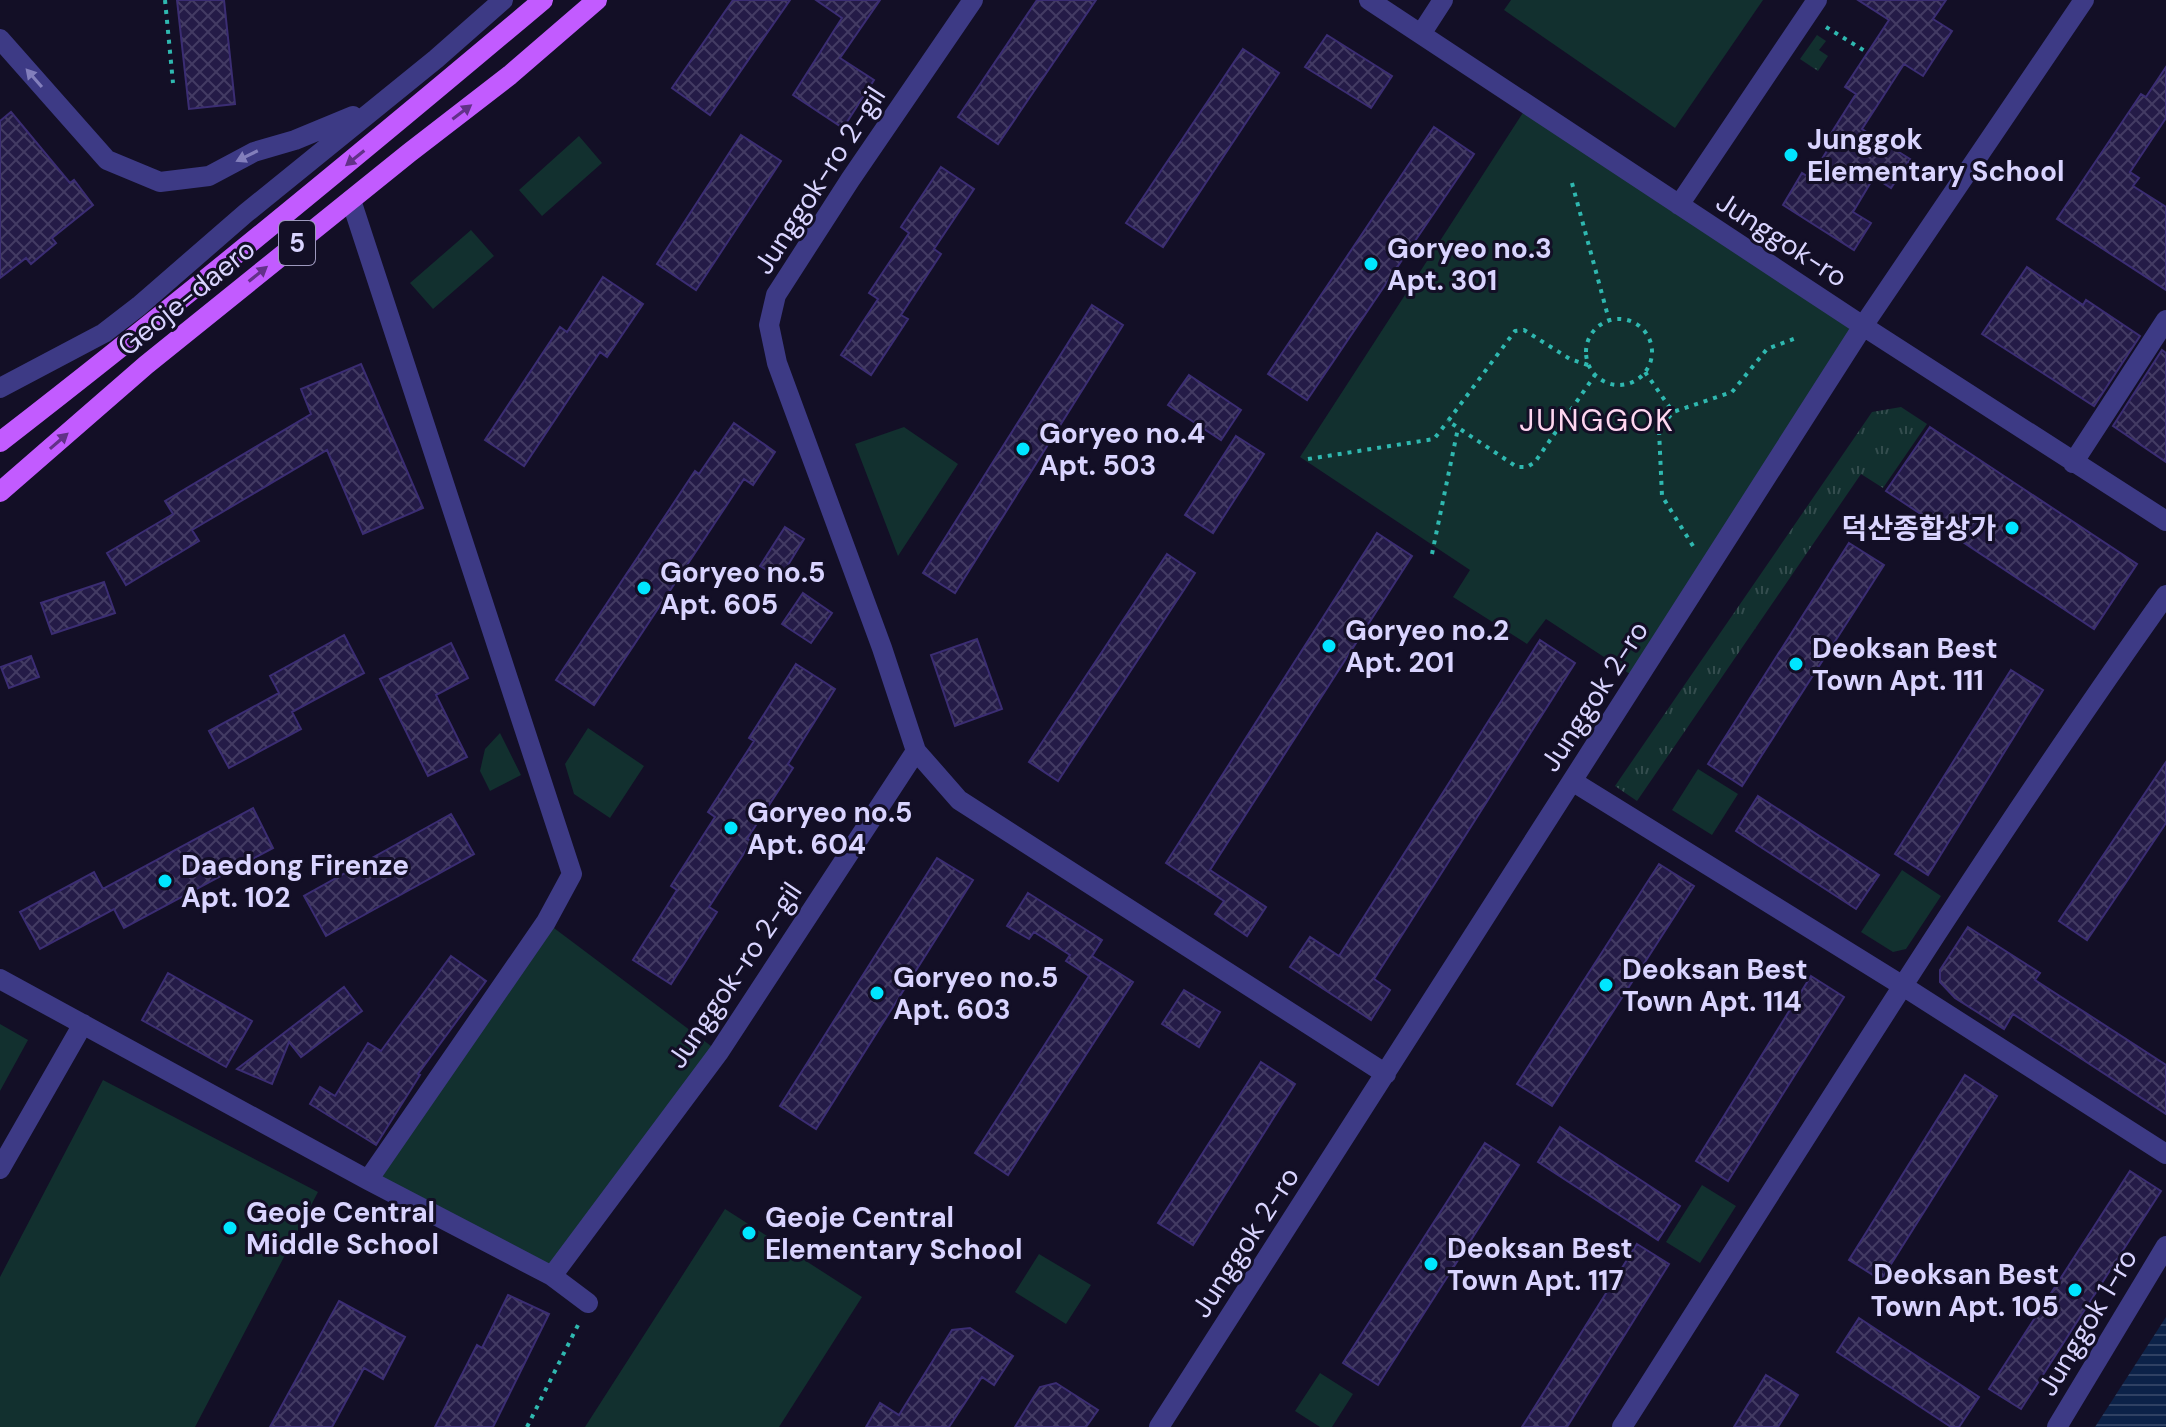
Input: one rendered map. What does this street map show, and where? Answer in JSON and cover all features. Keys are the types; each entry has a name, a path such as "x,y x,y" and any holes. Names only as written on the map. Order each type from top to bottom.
{"main road":[{"name":"Geoje-daero","path":"0,442 117,352 543,0"},
{"name":"Geoje-daero","path":"0,492 146,365 510,75 597,0"}],"street":[{"path":"0,388 104,333 503,0"},
{"name":"Junggok-ro 2-gil","path":"552,1276 719,1052 916,751 877,634 777,363 769,325 776,295 973,0"},
{"name":"Junggok-ro","path":"1369,0 1863,326 2166,521"},
{"path":"1421,34 1443,0"},
{"name":"Junggok 2-ro","path":"1159,1427 1863,326 2084,0"},
{"path":"1679,205 1812,8"},
{"path":"0,39 107,160 160,182 209,176 254,152 295,140 372,109"},
{"path":"351,200 572,874 546,922 368,1180"},
{"path":"2073,463 2166,320"},
{"path":"104,333 118,346 117,352"},
{"path":"1622,1427 1903,986 2095,696 2166,595"},
{"path":"916,751 959,800 1386,1074"},
{"path":"1572,781 1903,986 2166,1154"},
{"path":"0,979 368,1180 552,1276 588,1303"},
{"path":"0,1169 83,1024"},
{"name":"Junggok 1-ro","path":"2057,1427 2166,1246"}],"path":[{"path":"165,0 173,83"},
{"path":"1812,8 1868,53"},
{"path":"1572,183 1609,320"},
{"path":"1609,320 1630,321 1646,333 1652,353 1645,372 1626,385 1604,382 1588,365 1587,342 1593,332 1609,320"},
{"path":"1308,459 1434,439 1515,331 1524,330 1570,359 1588,365"},
{"path":"1693,546 1662,496 1659,430 1673,412 1732,392 1767,349 1799,337"},
{"path":"1645,372 1673,412"},
{"path":"1448,421 1517,467 1527,467 1535,462 1595,375"},
{"path":"1432,554 1458,427"},
{"path":"527,1427 588,1303"}],"green space":[{"path":"1511,0 1763,0 1675,128 1504,10"},
{"path":"1817,35 1826,41 1819,50 1828,56 1818,71 1800,59"},
{"path":"1528,105 1863,326 1639,680 1546,619 1527,644 1453,597 1470,570 1300,457"},
{"path":"579,136 602,163 542,216 519,190"},
{"path":"471,230 494,256 433,309 410,283"},
{"path":"1901,407 1927,424 1883,488 1861,474 1637,801 1615,786 1872,412"},
{"path":"904,427 958,464 898,556 855,444"},
{"path":"588,728 644,766 610,818 574,794 565,764"},
{"path":"500,733 521,775 490,791 480,771 485,749"},
{"path":"1698,769 1738,794 1712,835 1672,810"},
{"path":"1902,870 1941,896 1906,949 1893,952 1861,932"},
{"path":"546,922 719,1052 552,1276 368,1180"},
{"path":"0,1024 28,1040 0,1091"},
{"path":"103,1080 318,1192 195,1427 0,1427 0,1277"},
{"path":"1702,1185 1736,1206 1700,1263 1666,1242"},
{"path":"725,1209 862,1297 779,1427 585,1427"},
{"path":"1039,1254 1091,1285 1066,1324 1015,1292"},
{"path":"1320,1373 1353,1394 1332,1427 1320,1427 1295,1411"}],"water":[{"path":"2166,1317 2166,1427 2095,1427"}],"building":[{"path":"177,0 224,0 235,104 189,109"},
{"path":"733,0 790,0 710,115 672,88"},
{"path":"816,0 880,0 840,58 874,80 843,128 793,95 842,18"},
{"path":"1037,0 1096,0 998,144 958,117"},
{"path":"1858,0 1946,0 1933,19 1952,31 1923,76 1904,64 1862,129 1910,159 1891,188 1874,177 1853,212 1871,223 1854,250 1783,205 1802,173 1810,178 1830,146 1825,143 1856,94 1845,87 1889,20"},
{"path":"1327,35 1392,76 1371,108 1305,67"},
{"path":"1243,49 1279,73 1163,247 1126,223"},
{"path":"2166,67 2166,118 2130,172 2139,178 2133,186 2166,207 2166,290 2057,219 2141,94 2146,97"},
{"path":"11,112 70,183 74,180 93,205 52,238 56,243 31,264 26,258 0,278 0,121"},
{"name":"Goryeo no.3 Apt. 301","path":"1434,127 1474,154 1307,400 1268,374"},
{"path":"741,135 781,161 696,290 657,264"},
{"path":"941,167 974,189 934,249 941,254 901,315 908,319 871,375 841,355 878,299 869,293 909,233 901,227"},
{"path":"2027,267 2083,305 2086,300 2140,336 2094,406 1982,334"},
{"path":"603,277 643,304 607,357 600,352 524,466 485,440 560,327 567,332"},
{"name":"Goryeo no.4 Apt. 503","path":"1092,305 1123,325 955,593 923,573"},
{"path":"2162,350 2166,353 2166,462 2113,426"},
{"path":"361,364 423,508 363,534 327,450 192,530 199,541 126,585 107,553 173,514 165,501 311,414 301,389"},
{"path":"1189,375 1241,410 1221,440 1168,405"},
{"name":"Goryeo no.5 Apt. 605","path":"734,423 775,452 753,485 744,479 594,705 556,680 695,471 699,474"},
{"name":"덕산종합상가","path":"1930,427 2137,564 2094,629 1886,491"},
{"path":"1236,436 1264,454 1213,533 1185,515"},
{"path":"785,527 804,539 780,578 760,566"},
{"path":"1377,533 1412,556 1210,870 1266,907 1247,936 1215,914 1224,901 1166,863"},
{"name":"Deoksan Best Town Apt. 111","path":"1849,543 1884,565 1742,786 1708,764"},
{"path":"1167,554 1195,573 1058,781 1029,762"},
{"path":"104,582 115,613 52,634 41,603"},
{"path":"803,593 832,613 811,643 782,624"},
{"path":"344,635 364,673 292,712 301,729 229,768 209,731 279,693 270,676"},
{"path":"977,639 1002,709 955,726 931,655"},
{"path":"1540,640 1575,663 1374,979 1390,990 1371,1020 1290,967 1310,937 1339,956"},
{"path":"451,643 468,678 436,695 467,757 428,776 380,679"},
{"path":"31,656 39,677 9,688 1,667"},
{"name":"Goryeo no.5 Apt. 604","path":"796,664 835,689 788,764 793,768 747,839 752,841 709,907 717,912 671,984 633,960 677,890 671,886 715,817 708,812 754,741 749,738"},
{"path":"2011,670 2043,690 1928,875 1895,854"},
{"path":"2166,762 2166,823 2087,940 2059,921"},
{"path":"1758,796 1879,875 1856,909 1736,831"},
{"name":"Daedong Firenze Apt. 102","path":"253,808 273,848 124,928 114,909 40,949 20,912 94,872 103,889"},
{"path":"451,814 474,854 326,936 304,896"},
{"name":"Goryeo no.5 Apt. 603","path":"937,858 973,880 816,1129 780,1106"},
{"name":"Deoksan Best Town Apt. 114","path":"1659,864 1694,886 1552,1106 1517,1084"},
{"path":"1028,893 1102,940 1092,956 1133,982 1008,1175 975,1153 1089,976 1066,961 1070,955 1034,932 1029,939 1007,926"},
{"path":"1968,927 2040,973 2035,980 2166,1065 2166,1114 2013,1014 2004,1029 1955,998 1940,982 1940,970"},
{"path":"451,956 486,981 418,1074 376,1145 310,1104 320,1087 335,1096 368,1043 381,1051"},
{"path":"168,973 252,1021 226,1067 142,1020"},
{"path":"1811,976 1844,997 1728,1181 1696,1161"},
{"path":"344,987 362,1011 301,1057 289,1042 272,1084 237,1069"},
{"path":"1184,990 1220,1012 1199,1047 1162,1024"},
{"path":"1261,1062 1295,1084 1193,1245 1158,1223"},
{"path":"1965,1075 1997,1096 1881,1280 1849,1260"},
{"path":"1560,1127 1680,1206 1658,1240 1538,1162"},
{"name":"Deoksan Best Town Apt. 117","path":"1485,1143 1519,1165 1378,1385 1343,1363"},
{"name":"Deoksan Best Town Apt. 105","path":"2130,1171 2161,1191 2021,1409 1989,1389"},
{"path":"1637,1244 1669,1264 1567,1427 1522,1427"},
{"path":"508,1295 549,1314 493,1427 435,1427 477,1345 482,1348"},
{"path":"339,1301 405,1337 383,1379 364,1368 332,1427 270,1427"},
{"path":"1859,1318 1979,1397 1959,1427 1951,1427 1837,1352"},
{"path":"970,1328 1013,1356 994,1385 982,1377 949,1427 866,1427 880,1403 899,1415 952,1330"},
{"path":"1766,1375 1798,1395 1778,1427 1734,1427"},
{"path":"1056,1383 1098,1410 1086,1427 1015,1427 1040,1387"}],"place":[{"name":"Junggok Elementary School","path":"1791,155"},
{"name":"Goryeo no.3 Apt. 301","path":"1371,264"},
{"name":"Goryeo no.4 Apt. 503","path":"1023,449"},
{"name":"덕산종합상가","path":"2012,528"},
{"name":"Goryeo no.5 Apt. 605","path":"644,588"},
{"name":"Goryeo no.2 Apt. 201","path":"1329,646"},
{"name":"Deoksan Best Town Apt. 111","path":"1796,664"},
{"name":"Goryeo no.5 Apt. 604","path":"731,828"},
{"name":"Daedong Firenze Apt. 102","path":"165,881"},
{"name":"Deoksan Best Town Apt. 114","path":"1606,985"},
{"name":"Goryeo no.5 Apt. 603","path":"877,993"},
{"name":"Geoje Central Middle School","path":"230,1228"},
{"name":"Geoje Central Elementary School","path":"749,1233"},
{"name":"Deoksan Best Town Apt. 117","path":"1431,1264"},
{"name":"Deoksan Best Town Apt. 105","path":"2075,1290"}],"district":[{"name":"JUNGGOK","path":"1597,421"}]}
